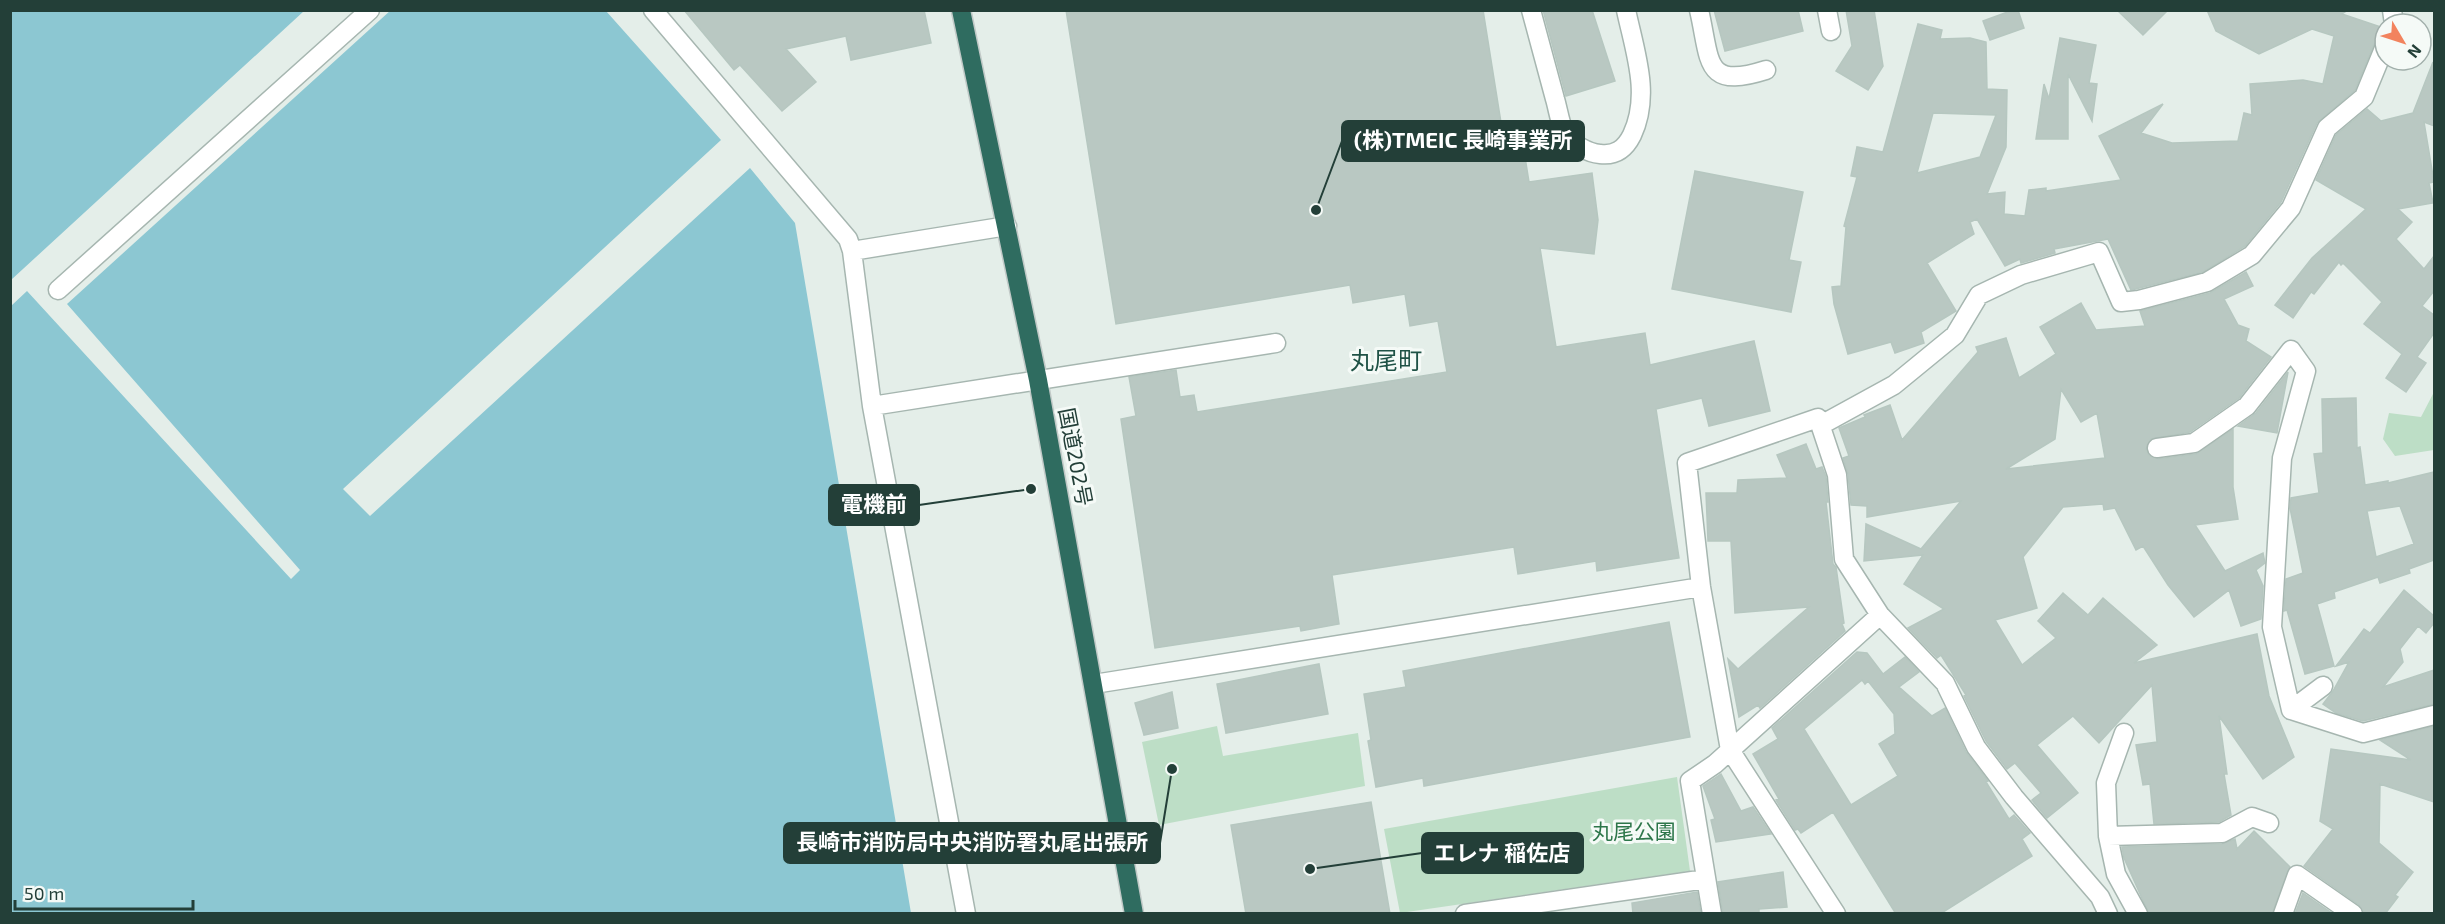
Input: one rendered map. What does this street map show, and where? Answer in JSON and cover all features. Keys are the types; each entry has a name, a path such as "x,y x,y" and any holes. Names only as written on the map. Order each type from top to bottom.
{"highway":[{"name":"国道202号","path":"961,10 1038,380 1134,914"}],"street":[{"path":"58,290 370,10"},
{"path":"653,10 848,239 852,251 872,406 966,914"},
{"path":"1531,10 1566,135 1588,152 1606,155 1615,154 1629,140 1637,123 1641,105 1639,73 1626,10"},
{"path":"1699,10 1711,63 1717,73 1742,78 1766,70"},
{"path":"1827,10 1831,31"},
{"path":"1821,425 1894,385 1955,335 1979,295 2021,275 2099,252 2121,302 2139,300 2206,282 2252,255 2291,208 2327,128 2364,97 2374,72"},
{"path":"852,251 1007,226"},
{"path":"872,406 1276,343"},
{"path":"2157,448 2194,443 2247,406 2291,350 2306,371 2282,458 2272,627 2291,710"},
{"path":"1836,914 1730,750 1701,587 1687,463 1818,418 1837,475 1844,559 1880,615 1946,683 1976,747 2014,797 2100,897 2108,914"},
{"path":"1094,684 1701,587"},
{"path":"1712,914 1690,781 1715,764 1880,615"},
{"path":"2291,710 2322,686"},
{"path":"2291,710 2363,733 2434,715"},
{"path":"2124,733 2106,783 2108,836 2116,874 2138,914"},
{"path":"2108,836 2222,833 2252,817 2269,823"},
{"path":"2283,914 2297,875 2354,914"},
{"path":"1465,914 1706,879"}],"green space":[{"path":"2434,392 2434,450 2395,456 2383,439 2389,413 2421,417"},
{"path":"1217,726 1223,756 1358,733 1365,786 1159,825 1142,742"},
{"name":"丸尾公園","path":"1677,777 1690,871 1400,913 1384,829"}],"water":[{"path":"11,10 304,10 304,11 11,280"},
{"path":"391,10 606,11 721,140 343,489 370,516 750,168 795,223 911,913 11,913 11,306 27,291 291,579 300,570 67,304"}],"building":[{"path":"684,10 924,10 931,43 851,60 846,36 786,49 816,82 782,111 740,65 734,70"},
{"path":"1066,10 1483,10 1503,135 1521,132 1529,182 1592,173 1598,220 1594,254 1540,248 1556,347 1645,333 1650,365 1754,341 1770,411 1709,426 1702,398 1656,409 1679,558 1597,571 1596,561 1518,574 1514,547 1332,575 1339,624 1301,631 1300,626 1155,648 1121,419 1136,416 1129,377 1176,370 1180,397 1194,395 1197,412 1447,372 1438,321 1410,326 1405,294 1353,303 1350,285 1116,324"},
{"path":"1543,10 1592,10 1615,81 1566,96"},
{"path":"1714,10 1798,10 1803,31 1725,51"},
{"path":"1846,10 1874,10 1883,66 1868,90 1836,71 1852,46"},
{"path":"2018,10 2024,28 1990,40 1983,21"},
{"path":"2117,10 2168,10 2143,35"},
{"path":"2207,10 2348,10 2342,14 2373,24 2373,47 2355,90 2317,123 2281,202 2245,246 2203,272 2131,290 2108,239 2054,249 2055,253 2021,263 2020,259 2005,266 1977,219 1970,222 1974,234 1927,263 1956,311 1921,332 1924,343 1895,353 1891,342 1848,354 1834,304 1832,287 1841,286 1846,227 1844,226 1857,177 1851,176 1857,147 1883,152 1918,24 1942,30 1940,39 1970,38 1986,42 1987,89 2007,90 2006,147 1987,194 2005,192 2004,214 2025,216 2029,190 2046,188 2046,191 2121,180 2099,136 2163,104 2141,133 2172,143 2238,141 2244,113 2252,115 2250,84 2303,80 2323,84 2334,36 2312,29 2259,54 2216,31","holes":["1933,113 1996,115 1980,157 1917,173"]},
{"path":"2060,38 2096,45 2089,83 2097,84 2092,121 2068,74 2068,139 2036,139 2044,84 2049,99"},
{"path":"2433,62 2434,126 2424,122 2434,182 2429,183 2433,203 2398,209 2412,222 2396,239 2424,269 2434,256 2434,291 2422,306 2434,315 2434,333 2417,357 2426,363 2406,392 2386,378 2402,354 2364,324 2382,302 2343,263 2341,265 2339,262 2314,294 2311,292 2293,318 2275,305 2312,258 2366,209 2316,180 2336,135 2367,109 2381,121 2413,113 2429,72 2433,72"},
{"path":"1695,171 1803,192 1789,260 1801,262 1791,312 1672,289"},
{"path":"2246,272 2253,286 2224,299 2238,325 2249,329 2246,341 2271,357 2239,398 2190,432 2151,439 2146,449 2149,455 2158,459 2196,454 2233,429 2233,487 2238,519 2195,525 2225,571 2263,553 2265,563 2256,570 2263,586 2261,619 2241,626 2229,590 2194,617 2168,585 2143,546 2136,550 2115,508 2104,510 2103,504 2063,507 2023,557 2037,608 1995,620 2022,665 2056,638 2038,621 2063,593 2088,615 2103,598 2157,645 2134,663 2257,634 2269,696 2294,757 2263,779 2219,716 2227,774 2224,774 2231,815 2219,822 2154,824 2150,784 2143,785 2136,745 2157,742 2152,685 2099,743 2073,716 2037,745 2078,793 2047,818 2032,800 2041,793 2015,763 2007,769 1986,741 1964,696 1966,695 1941,655 1937,658 1908,628 1944,609 1904,584 1923,555 1864,561 1866,524 1921,549 1961,501 1867,517 1867,506 1851,505 1848,474 1843,458 1849,456 1839,428 1890,405 1902,440 1978,352 1976,347 2006,338 2019,378 2056,354 2040,327 2081,303 2096,330 2145,326 2140,311 2210,293","holes":["2061,389 2081,422 2097,413 2105,458 2006,469 2055,439"]},
{"path":"2288,372 2277,433 2238,426 2256,413"},
{"path":"2356,398 2357,448 2360,447 2365,485 2388,481 2388,483 2434,472 2434,560 2409,569 2410,573 2380,583 2378,577 2334,592 2335,598 2317,604 2334,666 2305,674 2287,610 2284,611 2286,579 2303,573 2290,508 2291,498 2319,493 2314,454 2323,453 2322,399","holes":["2400,506 2414,544 2376,557 2367,511"]},
{"path":"1806,444 1816,469 1822,467 1826,477 1828,502 1826,502 1833,564 1836,567 1844,623 1842,624 1845,631 1760,708 1758,705 1739,717 1728,659 1738,669 1809,607 1735,613 1731,541 1708,541 1706,493 1737,493 1738,480 1787,478 1777,455"},
{"path":"2404,590 2434,616 2434,623 2426,633 2418,626 2400,649 2403,662 2383,687 2434,670 2434,704 2363,721 2336,713 2323,704 2349,662 2336,666 2364,629 2370,633"},
{"path":"1669,622 1690,737 1424,786 1423,778 1376,787 1368,741 1371,740 1364,694 1406,687 1403,671"},
{"path":"1857,652 1867,653 1883,674 1905,657 1919,672 1899,687 1932,716 1945,708 1966,752 1988,781 1986,782 2009,819 2014,815 2030,833 2022,839 2032,856 1940,914 1896,914 1833,812 1801,833 1798,829 1795,830 1776,800 1779,799 1753,754 1778,739 1772,728","holes":["1862,680 1865,684 1868,681 1894,714 1895,734 1879,744 1898,776 1851,805 1804,729"]},
{"path":"1319,664 1328,714 1226,733 1217,684"},
{"path":"1172,692 1178,728 1144,735 1135,703"},
{"path":"2434,726 2434,802 2380,784 2379,843 2413,872 2395,895 2398,897 2385,914 2364,914 2359,905 2304,866 2333,829 2320,821 2331,749 2411,760 2380,740"},
{"path":"1721,774 1741,811 1753,807 1771,834 1716,842 1711,820 1715,819 1703,786"},
{"path":"1371,802 1390,914 1246,914 1231,825"},
{"path":"2254,831 2290,867 2272,914 2149,914 2124,858 2122,847 2222,844 2235,839 2237,849"},
{"path":"1783,872 1787,907 1759,909 1759,914 1723,914 1718,882"},
{"path":"1697,892 1701,914 1633,914 1632,903"},
{"path":"2303,893 2333,914 2295,914"}],"place":[{"name":"(株)TMEIC 長崎事業所","path":"1316,210"},
{"name":"電機前","path":"1031,489"},
{"name":"長崎市消防局中央消防署丸尾出張所","path":"1172,769"},
{"name":"エレナ 稲佐店","path":"1310,869"}],"district":[{"name":"丸尾町","path":"1386,361"}]}
